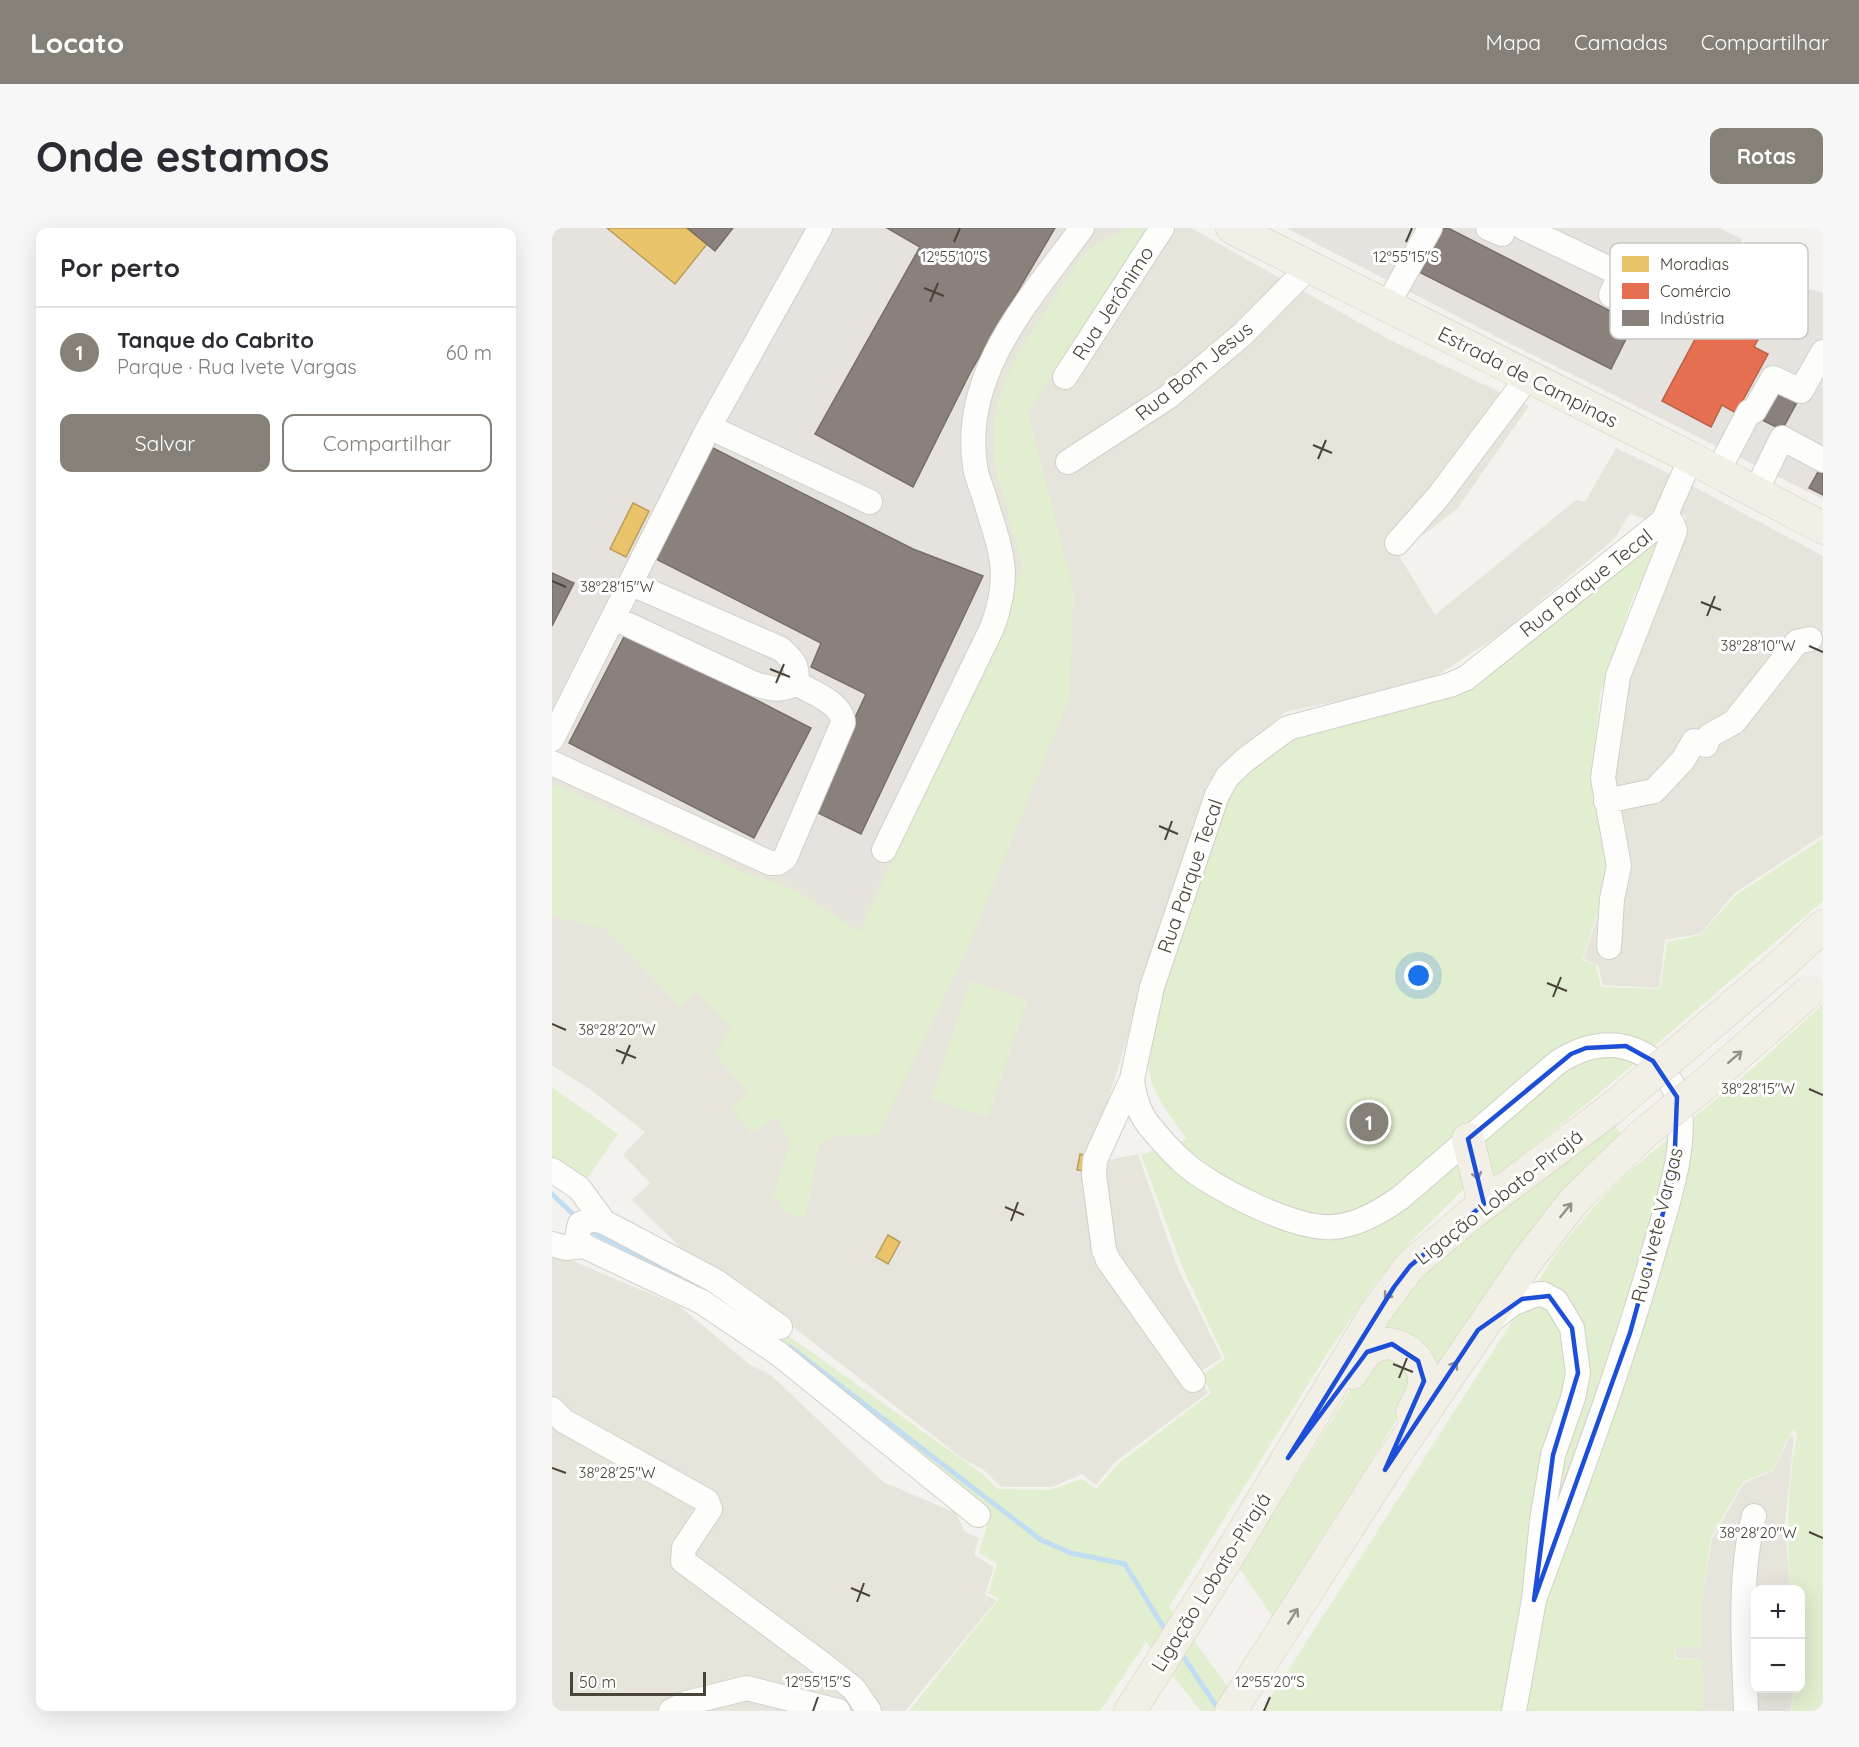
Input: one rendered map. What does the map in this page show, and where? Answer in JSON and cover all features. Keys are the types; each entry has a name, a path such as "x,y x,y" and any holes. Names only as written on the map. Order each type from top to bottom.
{"main road":[{"name":"Estrada de Campinas","path":"1232,228 1704,464 1823,528"},
{"name":"Ligação Lobato-Pirajá","path":"1130,1711 1228,1557 1375,1313 1410,1266 1484,1204 1612,1108 1781,965 1823,926"},
{"path":"1231,1711 1262,1666 1384,1470 1478,1330 1573,1202 1642,1135 1705,1084 1817,985"},
{"path":"1468,1138 1484,1204"},
{"path":"1288,1458 1367,1352 1381,1344 1392,1344 1410,1353 1418,1361 1424,1381 1422,1394 1384,1470"}],"street":[{"path":"552,739 709,428 820,228"},
{"path":"884,850 992,628 1003,593 1004,563 975,467 972,432 977,400 986,372 1002,341 1082,228"},
{"name":"Rua Jerônimo","path":"1065,377 1162,228"},
{"path":"1387,306 1430,228"},
{"path":"1488,228 1502,234 1505,228"},
{"path":"1524,228 1610,270"},
{"name":"Rua Bom Jesus","path":"1068,462 1168,397 1243,334 1309,267"},
{"name":"Rua Parque Tecal","path":"1192,1380 1104,1250 1094,1175 1095,1160 1132,1079 1152,987 1217,795 1227,777 1245,760 1288,728 1450,685 1466,678 1663,521 1704,464 1749,412 1754,411 1773,378 1800,391 1823,352"},
{"path":"1397,543 1438,497 1528,377"},
{"path":"709,428 870,502"},
{"path":"1756,491 1782,438 1823,460"},
{"name":"Rua Parque Tecal","path":"1606,801 1603,778 1618,676 1675,531 1672,523 1663,521"},
{"path":"614,618 755,684 772,690 784,690 796,683 798,672 794,662 781,649 632,584"},
{"path":"1609,947 1612,899 1619,866 1606,801 1654,791 1683,760 1694,741 1706,745 1709,736 1734,722 1797,642 1810,639"},
{"path":"552,763 770,863 778,863 785,858 843,723 843,716 835,706 796,683"},
{"name":"Rua Ivete Vargas","path":"1132,1079 1134,1097 1141,1113 1151,1128 1184,1163 1258,1206 1307,1224 1333,1227 1378,1213 1400,1198 1558,1062 1586,1048 1626,1046 1642,1053 1668,1077 1677,1097 1678,1150 1656,1244 1615,1377 1534,1600"},
{"path":"552,1170 579,1188 604,1222"},
{"path":"780,1327 692,1267 604,1222 593,1219 580,1224 577,1237 584,1246 702,1302 779,1354 978,1515"},
{"path":"552,1244 566,1248 584,1246"},
{"path":"681,1292 692,1267"},
{"name":"Rua Ivete Vargas","path":"1478,1330 1512,1304 1543,1294 1556,1301 1572,1328 1578,1373 1576,1386 1553,1455 1542,1520 1534,1600 1514,1711"},
{"path":"552,1409 564,1421 707,1501 710,1509 684,1548 682,1561 854,1689 869,1711"},
{"path":"1746,1711 1744,1638 1748,1540 1755,1516"},
{"path":"671,1711 687,1703 747,1688 838,1711"}],"highlighted area":[{"path":"1626,1046 1653,1061 1677,1097 1674,1173 1630,1333 1534,1600 1553,1455 1578,1373 1572,1328 1549,1296 1522,1299 1478,1330 1385,1470 1424,1381 1418,1361 1392,1344 1367,1352 1288,1458 1394,1287 1410,1266 1484,1204 1468,1139 1571,1054 1586,1048"}],"shaded area":[{"path":"552,228 1191,228 1390,340 1529,406 1457,509 1398,554 1435,615 1576,500 1585,502 1616,448 1672,475 1823,556 1823,835 1735,893 1700,934 1665,940 1659,988 1603,985 1598,965 1583,959 1599,913 1595,768 1603,693 1634,600 1661,548 1672,552 1687,516 1660,504 1653,523 1630,513 1615,538 1502,633 1426,683 1285,712 1208,783 1102,1119 1104,1161 1138,1154 1179,1271 1222,1358 1198,1373 1208,1393 1116,1461 1096,1485 1082,1474 1052,1487 1001,1487 984,1470 963,1459 782,1318 690,1257 632,1200 650,1183 623,1155 645,1132 591,1090 552,1065"},
{"path":"552,228 1110,228 1084,244 1033,311 1006,359 987,410 985,462 1016,569 855,920 799,882 732,860 555,779 552,780"},
{"path":"1286,228 1719,228 1742,239 1740,243 1610,243 1610,339 1808,339 1808,289 1823,293 1823,499 1497,337"},
{"path":"552,1252 679,1306 749,1364 771,1375 883,1482 956,1513 965,1532 979,1538 974,1555 994,1567 985,1595 997,1600 905,1711 552,1711"},
{"path":"1790,1436 1794,1437 1785,1524 1790,1585 1751,1585 1751,1693 1794,1693 1790,1711 1703,1711 1702,1659 1676,1658 1675,1646 1702,1647 1702,1600 1712,1539 1744,1483 1773,1471"}],"green space":[{"path":"1127,228 1153,228 1115,278 1028,413 1074,592 1069,699 964,957 878,1135 839,1135 819,1144 806,1216 795,1217 779,1207 781,1200 772,1197 790,1142 777,1116 751,1133 731,1109 748,1093 715,1054 731,1028 697,991 681,1007 605,929 552,916 552,788 558,785 745,873 791,888 860,932 1023,568 994,462 994,420 1004,383 1019,351 1080,258 1096,245"},
{"path":"1656,540 1659,543 1658,549 1632,600 1600,694 1593,768 1609,871 1603,913 1598,912 1582,960 1596,965 1601,987 1660,989 1667,942 1700,935 1736,895 1823,838 1823,901 1601,1092 1503,1171 1464,1189 1413,1239 1376,1282 1327,1354 1169,1607 1223,1680 1241,1711 1201,1711 1146,1642 1100,1711 909,1711 999,1599 988,1593 997,1564 979,1553 990,1515 918,1456 697,1294 699,1285 706,1280 813,1353 981,1473 998,1489 1050,1490 1082,1479 1096,1489 1118,1464 1211,1393 1202,1375 1225,1359 1183,1269 1141,1155 1187,1139 1155,1090 1148,1065 1149,1033 1221,811 1235,788 1257,763 1290,738 1463,693 1557,622"},
{"path":"970,981 1027,1000 988,1117 931,1099"},
{"path":"1823,1004 1823,1711 1791,1711 1794,1693 1805,1693 1805,1585 1790,1585 1788,1549 1791,1473 1797,1433 1792,1430 1773,1470 1743,1482 1711,1538 1702,1601 1702,1647 1675,1646 1675,1659 1702,1659 1703,1711 1262,1711 1558,1250 1592,1209 1627,1173 1744,1076"},
{"path":"552,1087 618,1134 582,1186 552,1165"},
{"path":"1613,1123 1623,1135 1438,1375 1374,1336 1418,1280 1446,1252"},
{"path":"1385,1355 1413,1372 1403,1410 1272,1616 1239,1568 1359,1376"}],"building: Moradias":[{"path":"607,228 687,228 707,244 675,284"},
{"path":"633,503 649,511 626,557 610,549"},
{"path":"1080,1154 1093,1157 1090,1172 1077,1170"},
{"path":"888,1235 900,1242 888,1264 876,1257"}],"building: Comércio":[{"path":"1695,339 1758,339 1754,347 1768,354 1736,413 1722,405 1711,427 1662,401"}],"building: Indústria":[{"path":"687,228 733,228 715,251"},
{"path":"887,228 1055,228 971,371 913,487 815,434 920,247"},
{"path":"1439,228 1448,228 1610,311 1610,339 1626,339 1611,369 1417,271"},
{"path":"1774,380 1801,395 1782,430 1754,416"},
{"path":"703,443 913,549 983,576 861,834 812,810 866,694 811,667 821,643 648,555"},
{"path":"1823,463 1823,495 1809,488"},
{"path":"552,573 574,583 552,626"},
{"path":"626,633 811,728 754,838 569,743"}],"waterway":[{"path":"552,1194 576,1217"},
{"path":"592,1232 677,1275"},
{"path":"790,1347 1041,1540 1071,1553 1125,1564 1167,1633"},
{"path":"1179,1650 1219,1710"}],"place":[{"name":"Tanque do Cabrito","path":"1369,1122"}]}
